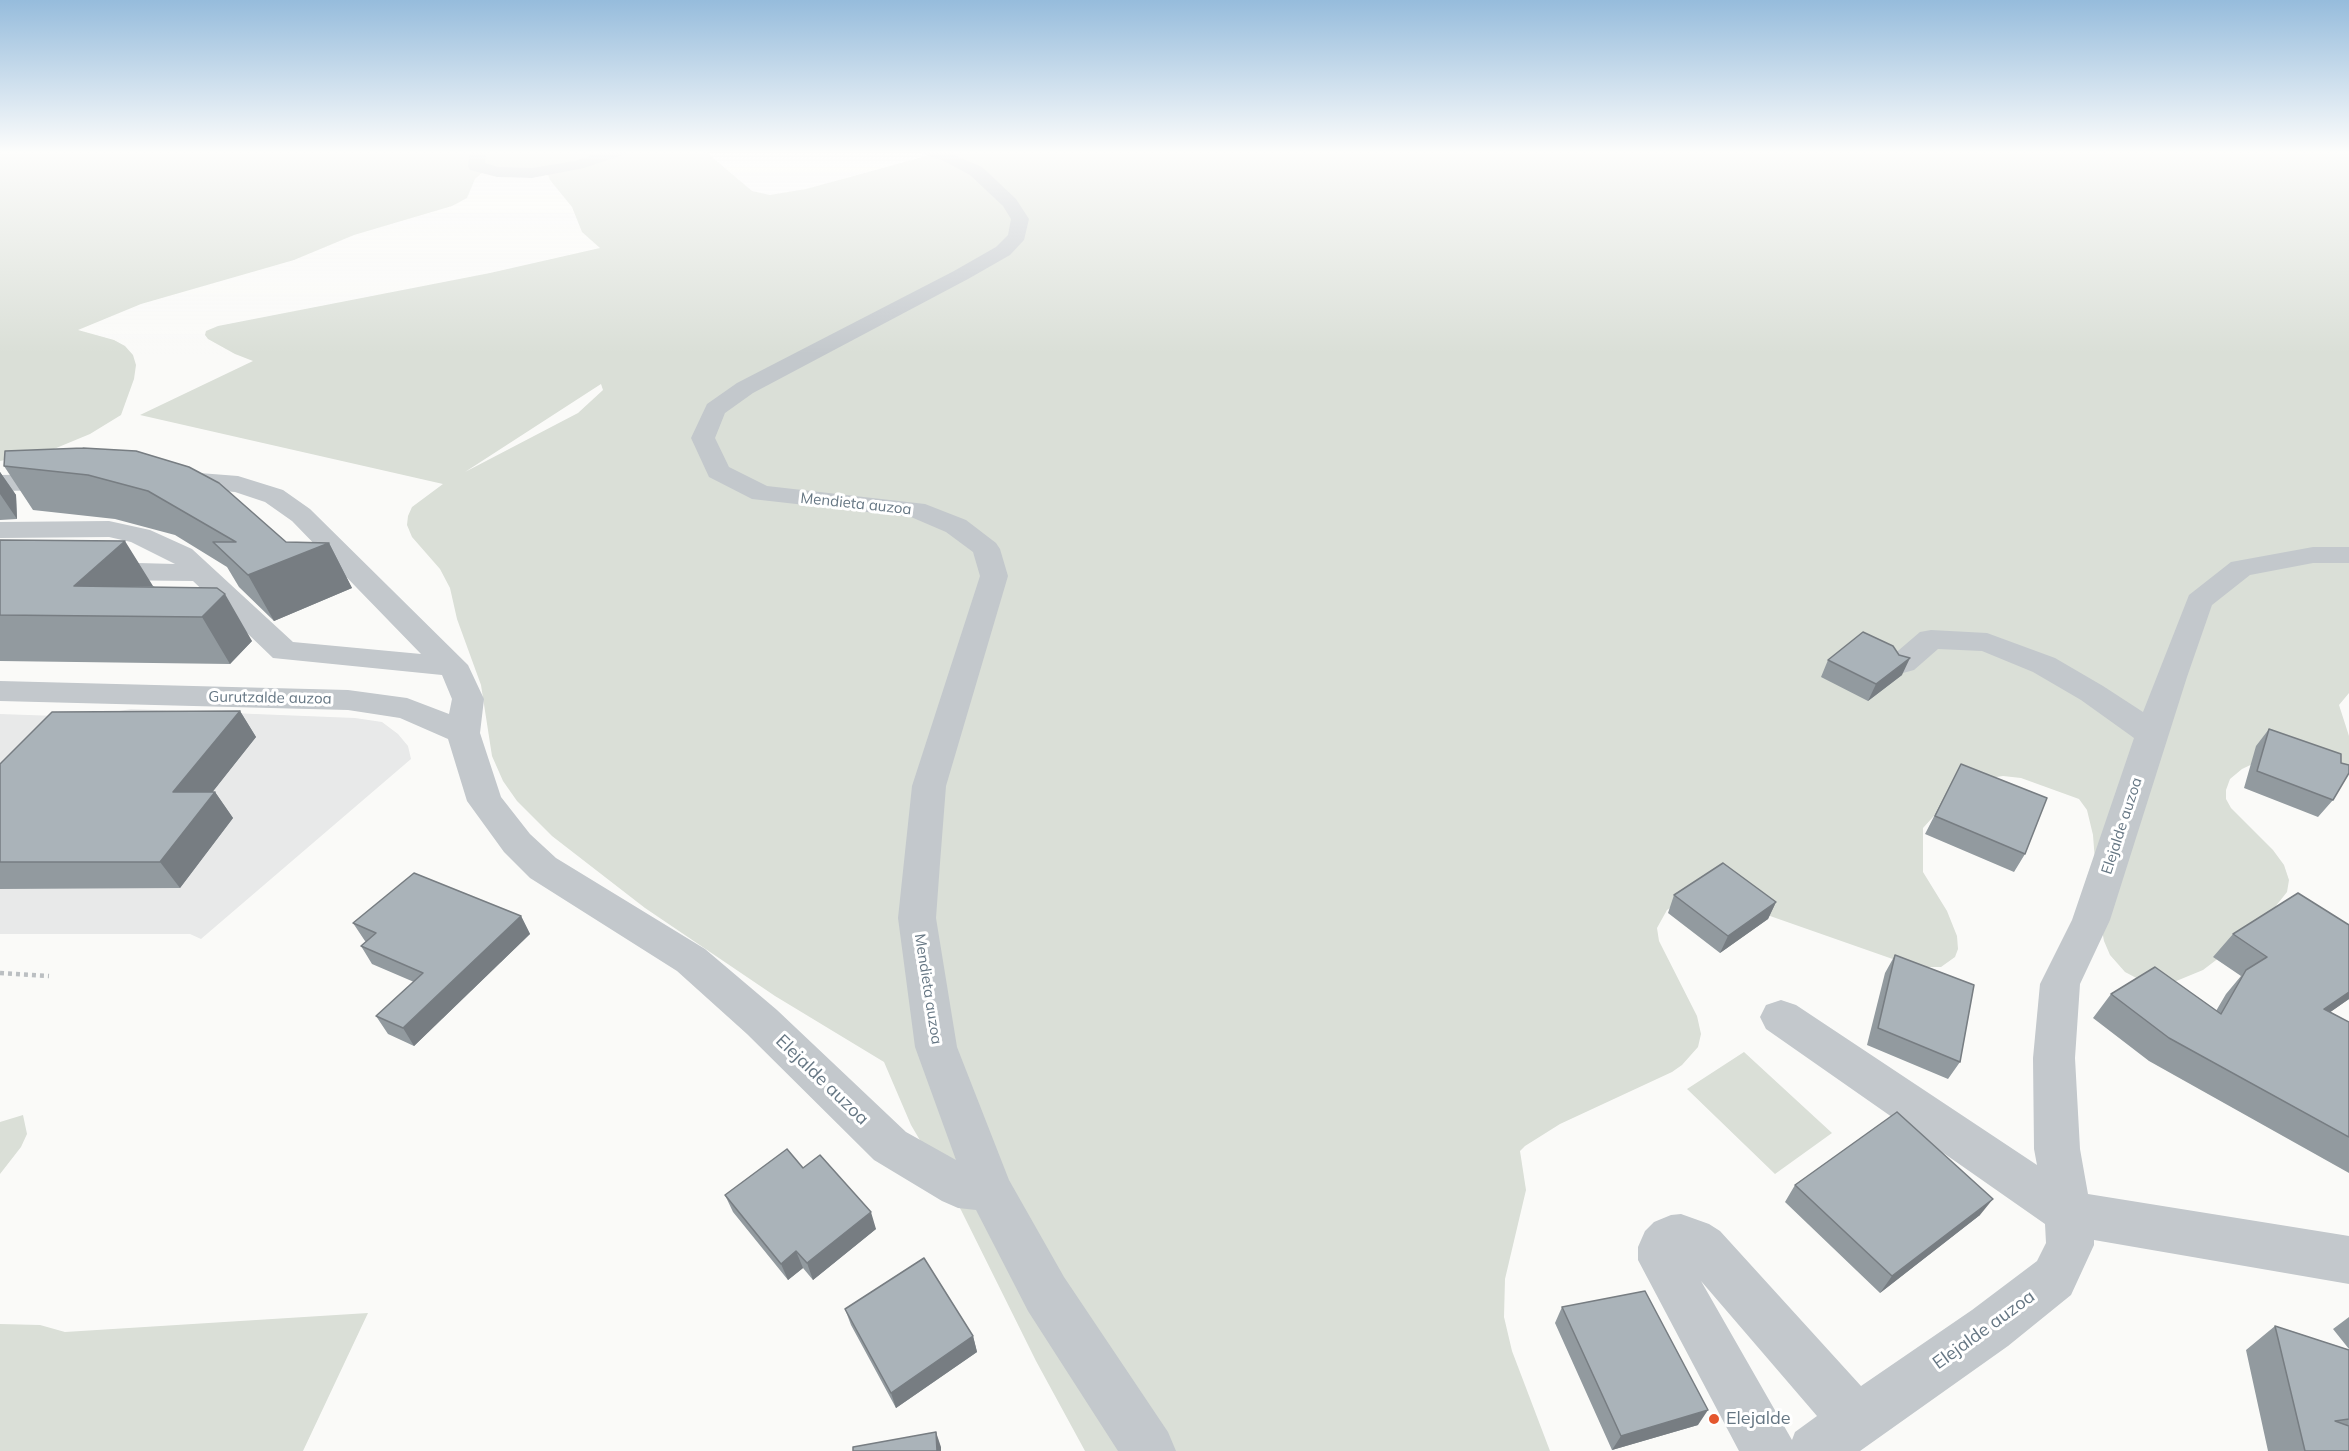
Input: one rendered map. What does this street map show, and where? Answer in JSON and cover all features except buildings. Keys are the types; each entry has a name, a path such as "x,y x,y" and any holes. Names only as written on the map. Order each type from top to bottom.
{"street":[{"name":"Mendieta auzoa","path":"990,1190 936,1047 917,918 929,786 994,576 986,549 956,526 916,510 761,493 718,472 703,438 715,409 745,388 1003,251 1017,236 1020,219"},
{"path":"144,480 179,479 238,484 274,496 301,515 457,672 468,699 463,733"},
{"path":"5,487 85,481"},
{"path":"0,530 109,530 140,536 182,555 285,651 451,666"},
{"name":"Elejalde auzoa","path":"1814,1451 1990,1328 2054,1278 2070,1245 2068,1213 2057,1149 2054,1058 2060,984 2091,920 2152,734 2199,601 2241,568 2313,555 2349,555"},
{"path":"72,570 202,573"},
{"path":"1903,663 1931,639 1987,642 2044,665 2092,693 2152,734"},
{"name":"Gurutzalde auzoa","path":"0,691 348,700 407,708 463,733"},
{"name":"Elejalde auzoa","path":"463,733 485,801 517,843 543,868 691,960 762,1022 890,1146 958,1186 990,1190"},
{"path":"1781,1017 2068,1213 2349,1260"},
{"path":"990,1190 1046,1294 1149,1451"},
{"path":"1769,1451 1662,1260 1662,1247 1671,1238 1681,1237 1692,1240 1703,1247 1857,1422"}],"path":[{"path":"0,973 49,976"}],"shaded area":[{"path":"0,219 409,219 354,235 294,260 141,304 78,330 114,340 125,346 133,355 136,365 134,379 121,415 90,434 49,451 0,461"},
{"path":"577,219 2349,219 2349,693 2339,705 2349,736 2349,774 2317,763 2261,760 2242,769 2230,779 2226,799 2231,808 2273,850 2284,865 2289,880 2287,892 2271,912 2228,951 2203,970 2169,984 2144,982 2125,972 2110,955 2104,941 2099,914 2093,835 2087,810 2079,799 2021,778 2003,776 1982,779 1954,794 1923,828 1923,872 1947,911 1957,936 1958,949 1955,957 1941,967 1924,967 1904,963 1733,903 1677,903 1667,910 1657,928 1659,941 1697,1016 1701,1034 1698,1047 1682,1065 1672,1072 1560,1124 1520,1151 1526,1190 1505,1279 1504,1317 1512,1351 1550,1451 1085,1451 1036,1361 961,1210 911,1125 884,1062 775,996 645,908 552,836 517,801 503,781 492,756 481,685 457,619 450,588 440,569 412,537 407,525 412,507 443,484 140,415 253,361 208,339 205,335 206,331 218,326 490,273 600,248 582,232","holes":["601,384 603,390 578,413 465,472"]},
{"path":"131,709 355,718 382,722 398,734 408,746 411,759 201,939 190,934 0,934 0,714 85,717"},
{"path":"1744,1052 1832,1133 1775,1174 1687,1089"},
{"path":"23,1115 27,1134 21,1147 0,1174 0,1122"},
{"path":"368,1313 303,1451 0,1451 0,1324 40,1325 65,1332"}],"place":[{"name":"Elejalde","path":"1714,1419"}]}
